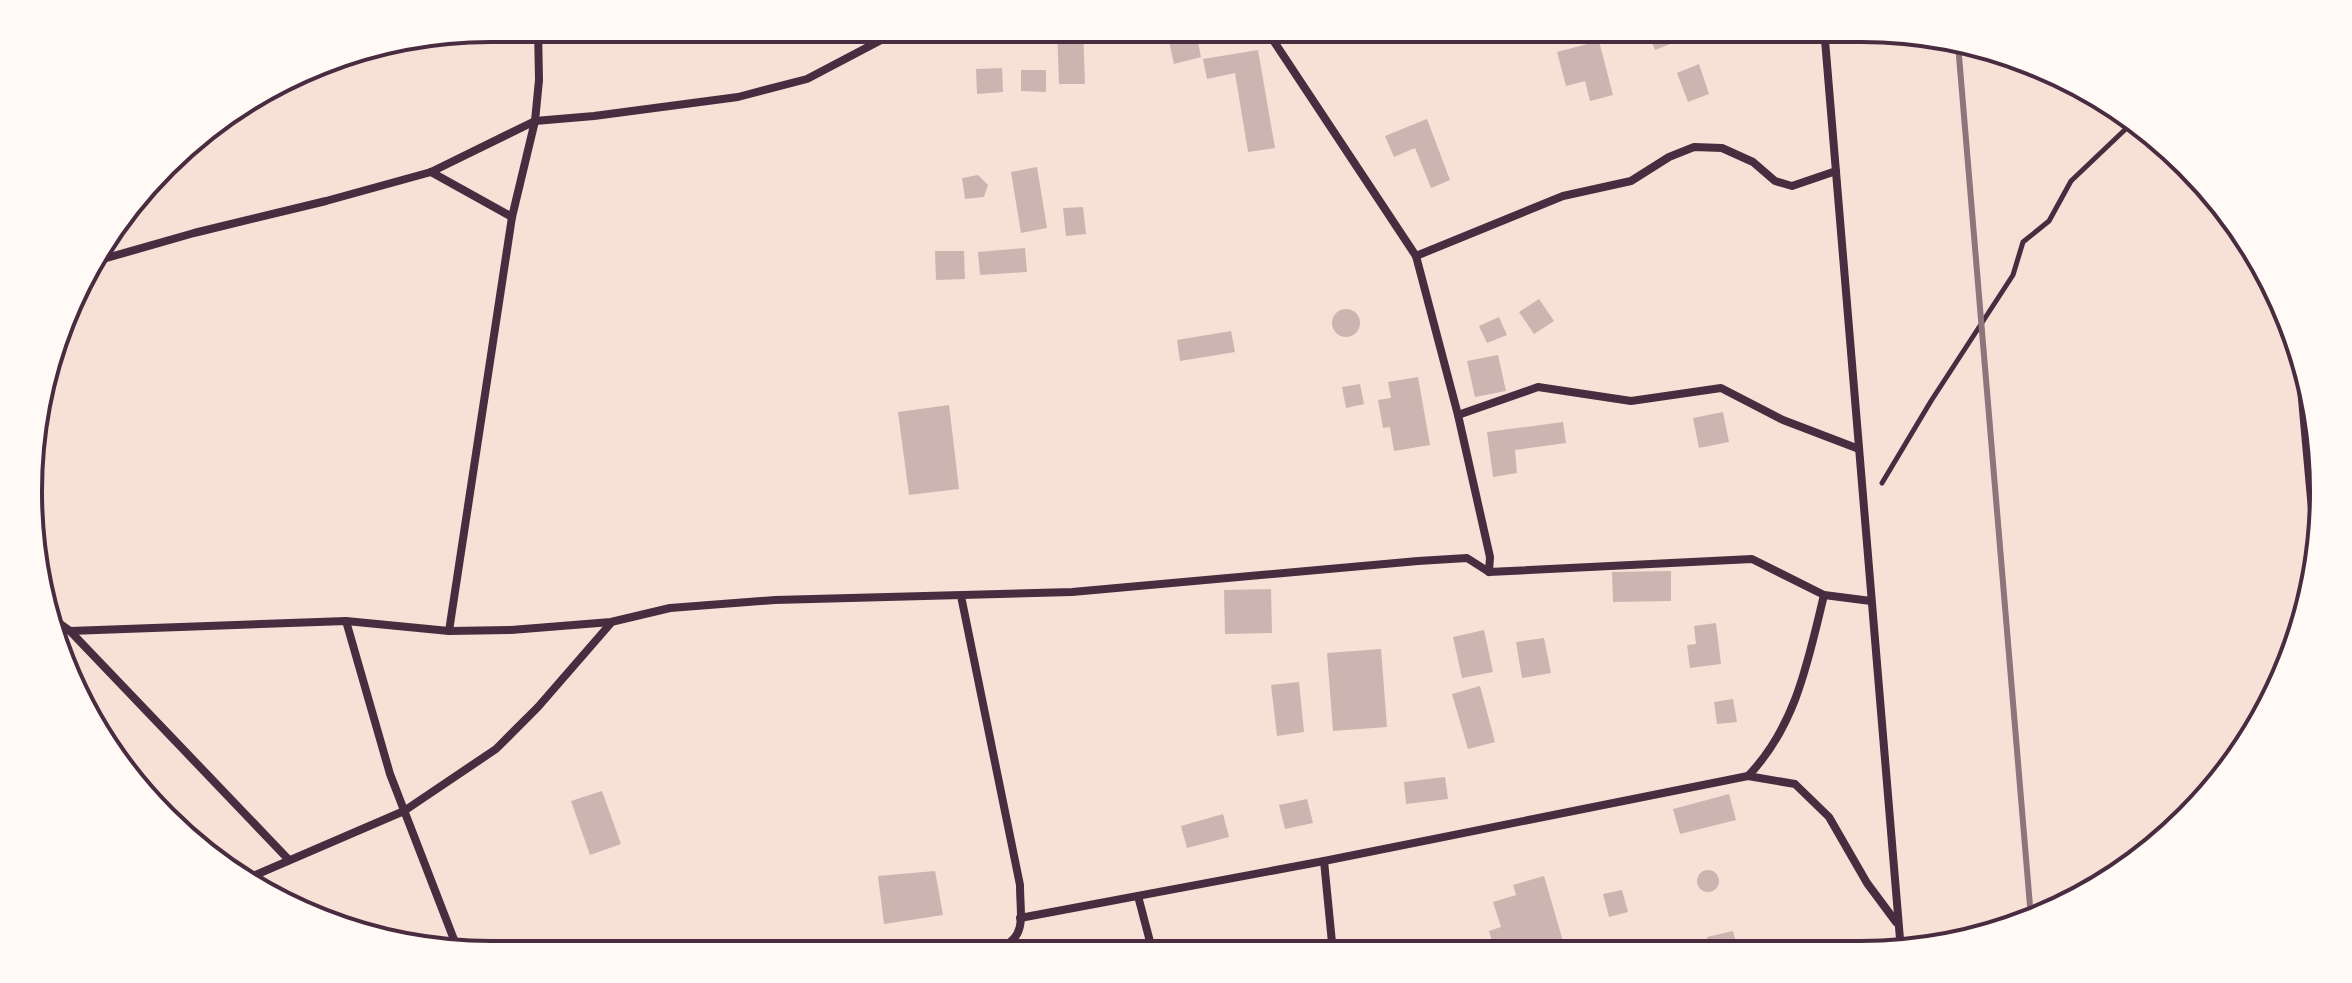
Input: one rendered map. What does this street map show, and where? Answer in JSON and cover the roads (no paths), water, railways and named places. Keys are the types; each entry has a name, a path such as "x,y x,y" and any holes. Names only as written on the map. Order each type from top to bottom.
{"street":[{"path":"449,631 512,217 535,121 538,42"},
{"path":"108,258 431,172 535,121 752,93 807,79 877,42"},
{"path":"1274,42 1416,256 1458,415 1490,557 1489,572"},
{"path":"1825,42 1900,939"},
{"path":"1416,256 1563,196 1631,181 1669,157 1694,147 1722,148 1753,162 1775,181 1792,186 1836,171"},
{"path":"431,172 512,217"},
{"path":"1458,415 1538,387 1631,401 1721,388 1783,420 1859,449"},
{"path":"2305,429 2310,480"},
{"path":"70,631 346,621 449,631 511,630 611,622 670,608 775,600 1072,592 1467,558 1489,572 1752,559 1824,595 1871,601"},
{"path":"1748,776 1765,758 1783,728 1802,684 1824,595"},
{"path":"961,596 1020,885 1022,925 1015,938 1010,941"},
{"path":"346,621 390,774 454,939"},
{"path":"257,874 404,811 496,749 538,707 611,622"},
{"path":"63,626 289,860"},
{"path":"1020,918 1748,776 1795,784 1829,817 1867,883 1898,924"},
{"path":"1324,861 1332,941"},
{"path":"1138,896 1150,941"}],"railway":[{"path":"1959,53 2030,908"}]}
